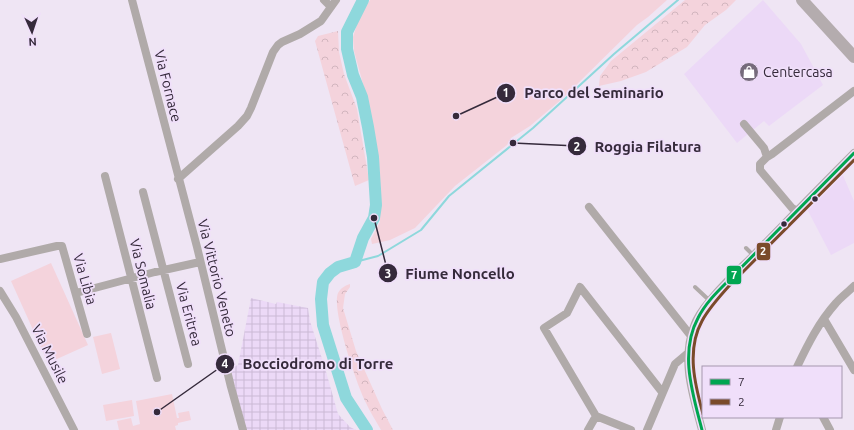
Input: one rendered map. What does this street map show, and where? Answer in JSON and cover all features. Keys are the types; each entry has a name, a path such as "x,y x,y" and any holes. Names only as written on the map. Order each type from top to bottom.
{"main road":[{"path":"802,0 854,57"}],"street":[{"name":"Via Fornace","path":"132,0 178,179"},
{"path":"178,179 247,116 273,52 278,45 321,21 334,4 324,0"},
{"path":"797,211 783,198 760,170 760,164 767,157 854,91"},
{"path":"744,124 764,148 767,157"},
{"path":"702,430 688,370 688,353 691,336 699,315 728,281 854,153"},
{"name":"Via Somalia","path":"105,176 157,378"},
{"name":"Via Vittorio Veneto","path":"178,179 243,430"},
{"name":"Via Eritrea","path":"143,192 188,364"},
{"path":"589,207 691,336"},
{"name":"Via Libia","path":"0,259 62,246 87,334"},
{"name":"Via Eritrea","path":"76,293 131,278 200,262"},
{"path":"797,366 808,344 824,319 837,302 854,286"},
{"path":"631,430 596,416 544,328 567,313 580,287 662,392"},
{"name":"Via Musile","path":"0,291 16,317 74,430"},
{"path":"824,319 854,370"},
{"path":"647,430 675,364 688,353"},
{"path":"588,430 596,416"},
{"path":"776,430 780,418"},
{"path":"824,418 830,430"}],"lane":[{"path":"746,248 753,255"},
{"path":"695,287 710,302"}],"shaded area":[{"path":"763,0 801,44 823,85 769,126 764,121 737,143 684,74"},
{"path":"842,173 854,201 854,243 831,255 807,209"},
{"path":"251,298 276,304 277,302 308,308 310,321 338,414 350,427 356,430 246,430 230,368 238,365"}],"green space":[{"path":"370,0 667,0 637,25 563,98 530,126 511,138 507,145 455,186 415,228 390,240 372,244 371,239 380,222 380,177 369,106 354,51 353,37 359,18"},
{"path":"685,0 736,0 726,10 705,25 687,47 646,72 621,81 599,86 600,76 611,61"},
{"path":"338,31 339,52 344,74 357,109 369,180 355,186 315,41 318,36"},
{"path":"51,263 88,345 48,363 11,281"},
{"path":"350,284 350,287 345,294 343,308 356,351 393,430 381,430 371,413 357,381 346,348 338,315 337,302 339,291 343,287"},
{"path":"111,333 120,369 102,374 93,337"},
{"path":"172,394 177,418 179,418 178,413 189,411 191,420 178,423 178,425 175,426 176,430 119,430 117,421 131,418 133,426 140,424 136,401"},
{"path":"132,400 134,416 106,421 103,405"}],"waterway":[{"path":"363,0 347,32 347,49 353,75 362,97 368,127 373,157 376,205 374,218 363,238 355,262 338,267 330,273 323,282 321,299 323,325 346,398 367,430"},
{"path":"355,262 378,256 421,230 449,196 533,128 614,54 678,0"}],"transit line":[{"name":"7","path":"702,430 692,388 689,360 689,345 692,331 698,318 707,303 719,290 854,153"},
{"name":"2","path":"702,410 695,379 693,356 697,332 705,316 730,285 854,160"}],"place":[{"name":"Centercasa","path":"749,72"},
{"name":"Parco del Seminario","path":"456,116"},
{"name":"Roggia Filatura","path":"513,143"},
{"name":"Fiume Noncello","path":"374,218"},
{"name":"Bocciodromo di Torre","path":"157,412"}]}
